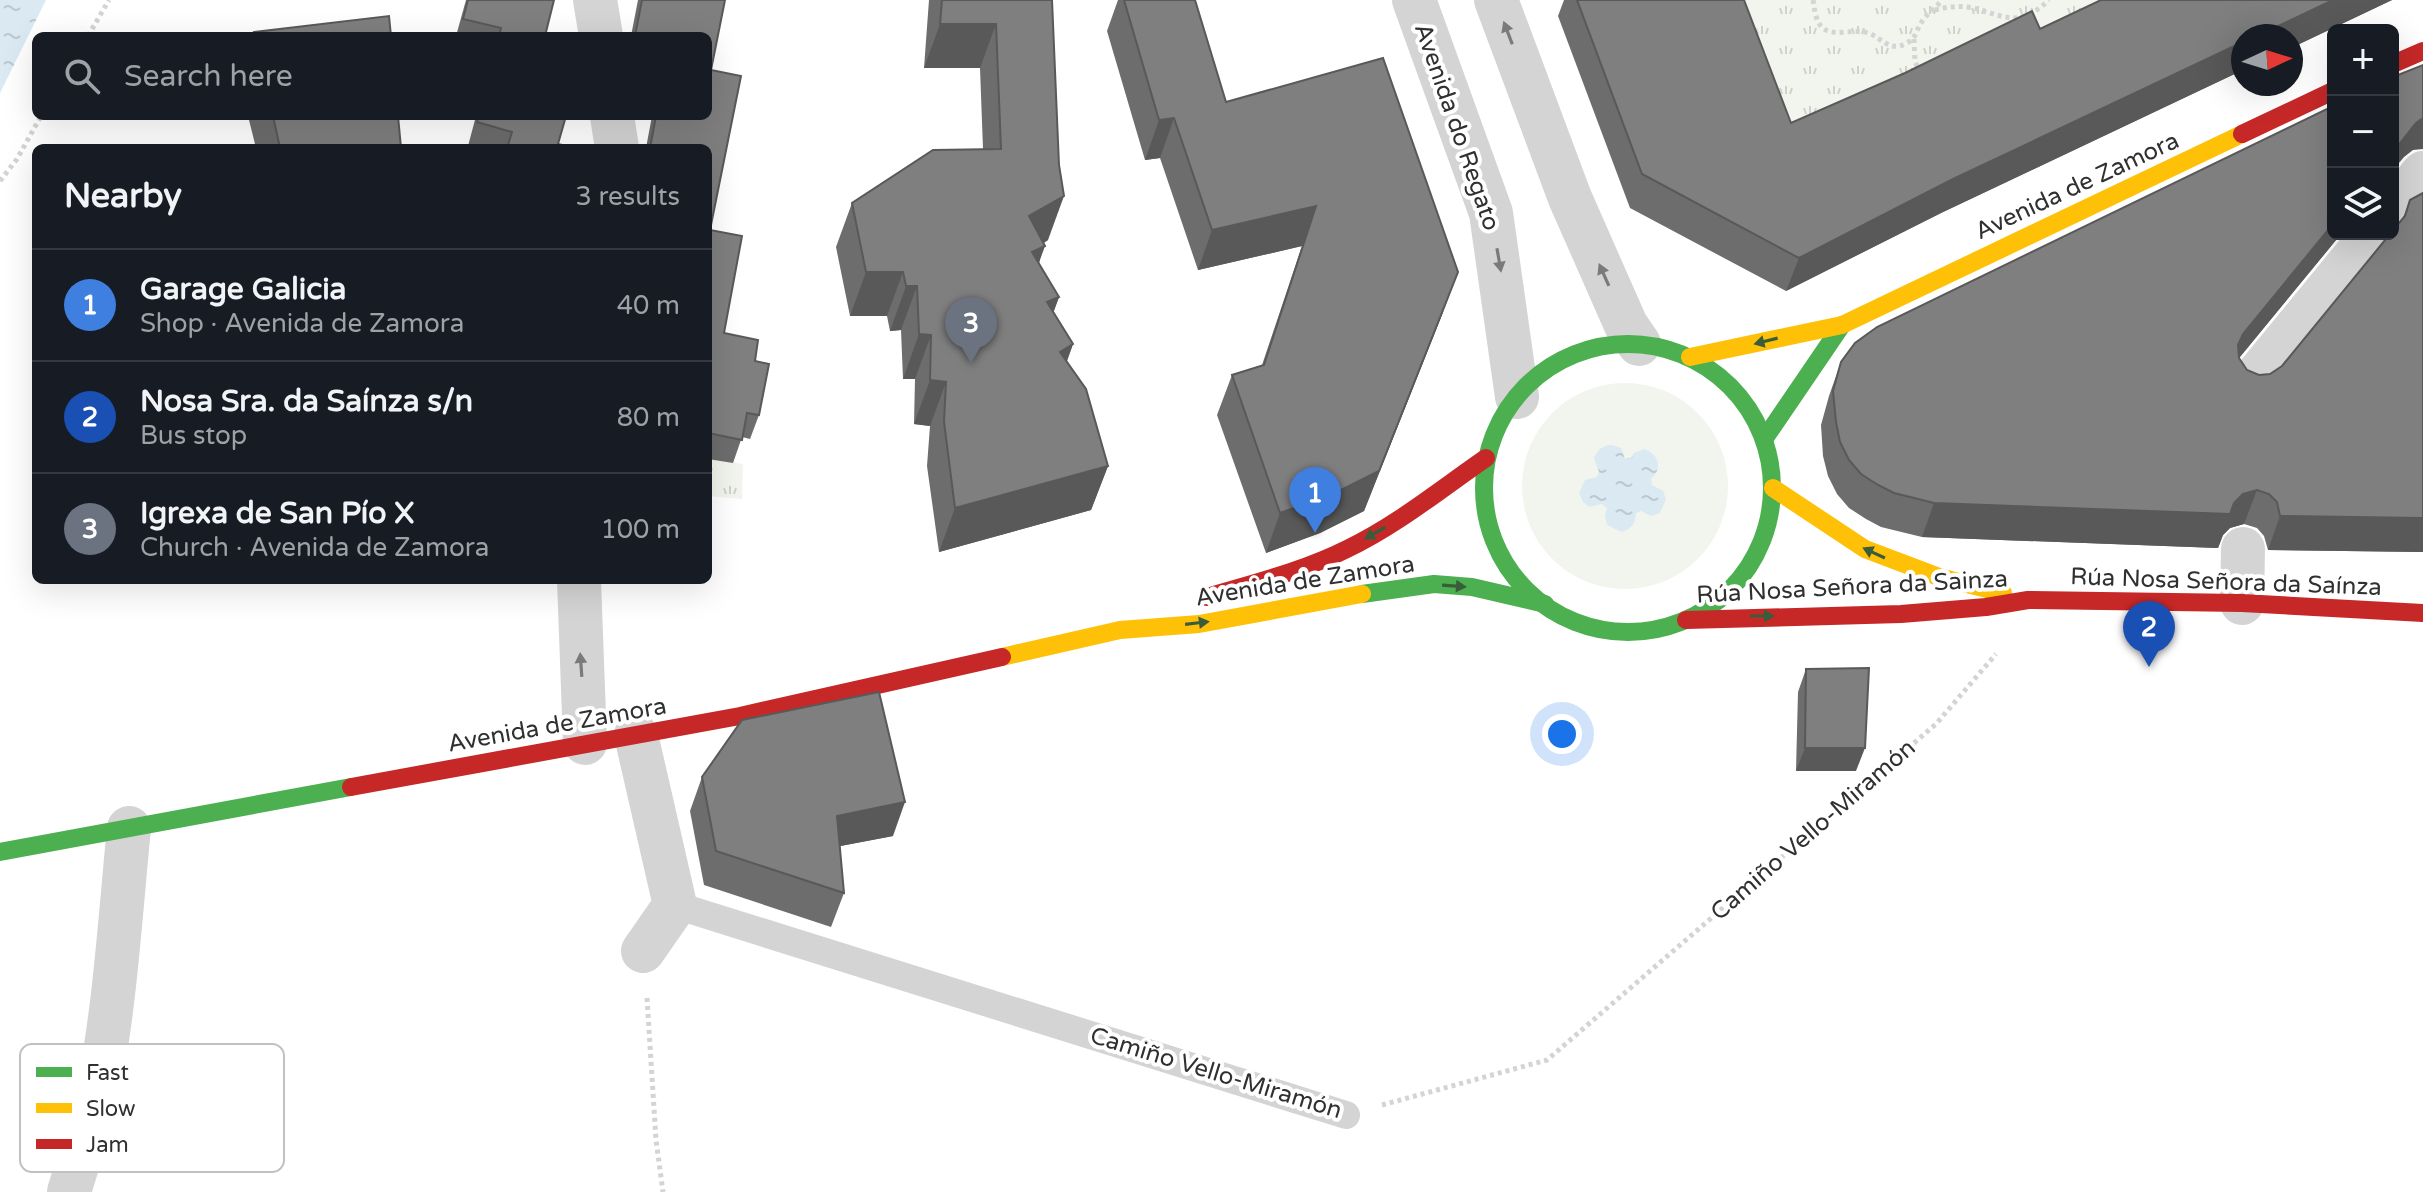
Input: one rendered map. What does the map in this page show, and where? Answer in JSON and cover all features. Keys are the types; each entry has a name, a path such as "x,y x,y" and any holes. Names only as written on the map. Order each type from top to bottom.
{"street":[{"path":"595,0 600,32"},
{"name":"Avenida do Regato","path":"1414,0 1491,213 1517,397"},
{"path":"1496,0 1570,198 1626,325 1639,344"},
{"path":"2399,61 2423,51"},
{"name":"Avenida de Zamora","path":"1690,357 1842,325 2327,94"},
{"path":"613,120 616,144"},
{"path":"2399,203 2423,173"},
{"path":"2250,384 2368,240"},
{"path":"1765,438 1842,325"},
{"path":"1639,344 1665,348 1690,357 1728,381 1756,417 1765,438 1771,462 1772,511 1765,535 1742,577 1725,595 1684,620 1661,628 1637,633 1613,632 1577,623 1527,590 1497,552 1483,506 1482,482 1486,458 1503,416 1517,397 1558,364 1574,356 1611,345 1639,344"},
{"name":"Avenida de Zamora","path":"1120,630 1181,605 1294,570 1345,549 1409,511 1486,458"},
{"name":"Rúa Nosa Señora da Sainza","path":"1773,488 1865,549 1968,586 2028,600"},
{"path":"2242,603 2243,549"},
{"path":"579,584 585,743"},
{"name":"Avenida de Zamora","path":"0,852 740,716 1120,630 1199,624 1393,588 1434,584 1472,587 1545,604"},
{"name":"Rúa Nosa Señora da Sainza","path":"1684,620 1906,613 1995,607 2028,600"},
{"name":"Rúa Nosa Señora da Saínza","path":"2028,600 2242,603 2423,613"},
{"path":"636,735 675,905 643,951"},
{"path":"106,1044 129,828"},
{"path":"69,1192 75,1172"}],"lane":[{"name":"Camiño Vello-Miramón","path":"675,905 1346,1115"}],"path":[{"path":"90,32 109,0"},
{"path":"1813,0 1818,23 1825,29 1864,31 1888,46 1905,45 1914,38"},
{"path":"1921,73 1915,62 1914,38 1921,21 1942,0"},
{"path":"1935,10 1964,7 2002,18 2019,19 2049,0"},
{"path":"0,181 17,159 39,120"},
{"name":"Camiño Vello-Miramón","path":"1346,1115 1547,1060 1936,724 1996,654"},
{"path":"643,951 656,1140 663,1192"}],"green space":[{"path":"1719,0 2115,0 1779,157"},
{"path":"1625,383 1665,391 1698,413 1720,446 1728,486 1720,526 1698,559 1665,581 1625,589 1585,581 1552,559 1530,526 1522,486 1530,446 1552,413 1585,391"},
{"path":"712,460 743,464 742,499 712,496"}],"water":[{"path":"0,0 46,0 0,93"},
{"path":"1612,445 1621,448 1625,459 1644,449 1653,454 1658,466 1651,479 1652,485 1663,491 1666,499 1660,513 1651,516 1641,511 1636,513 1633,525 1622,532 1607,525 1607,508 1602,504 1589,507 1579,493 1585,480 1597,477 1599,472 1594,458 1597,453 1603,447"}],"building":[{"path":"468,0 554,0 546,32 500,32 501,28 463,19"},
{"path":"642,0 725,0 712,65 712,32 636,32"},
{"path":"942,0 1052,0 1059,165 1064,196 1029,216 1045,246 1032,252 1059,297 1047,302 1073,344 1060,352 1086,389 1108,466 955,508 944,422 946,382 930,380 931,335 919,334 917,286 906,286 903,272 866,272 852,203 933,150 1001,149 996,24 940,24"},
{"path":"1124,0 1195,0 1226,102 1383,58 1458,272 1379,471 1335,493 1280,513 1232,375 1264,365 1316,206 1212,230 1174,118 1159,120"},
{"path":"1577,0 1744,0 1791,123 1905,73 2032,11 2040,29 2101,0 2333,0 2282,24 2231,24 2231,48 1953,179 1799,258 1642,174"},
{"path":"389,16 391,32 254,32"},
{"path":"2423,65 2423,118 2399,144 2399,96 2399,75"},
{"path":"712,70 741,76 712,220 712,144 651,144 655,120 712,120"},
{"path":"2327,109 2327,231 2243,334 2238,345 2239,358 2247,370 2259,375 2270,374 2282,366 2385,240 2399,240 2399,223 2410,200 2423,193 2423,518 2280,516 2277,502 2269,494 2257,490 2243,494 2234,503 2230,514 1934,503 1894,493 1861,474 1849,460 1840,442 1836,422 1833,391 1841,362 1855,343 1877,327"},
{"path":"274,120 398,120 401,144 279,144"},
{"path":"565,120 558,144 508,144 512,132 477,122"},
{"path":"712,230 742,236 724,333 758,340 755,361 769,364 759,415 747,413 742,440 712,434"},
{"path":"1869,668 1865,748 1805,748 1806,669"},
{"path":"879,692 905,802 837,816 844,893 716,851 702,777 742,720"}],"traffic: fast":[{"path":"1765,438 1842,325"},
{"path":"1614,344 1642,344 1670,350 1696,361 1730,386 1748,408 1761,433 1772,474 1772,488 1772,502 1761,543 1748,568 1730,590 1708,608 1670,626 1642,632 1614,632 1586,626 1560,615 1526,590 1508,568 1490,530 1484,502 1484,474 1490,446 1501,420 1526,386 1548,368 1586,350 1614,344"},
{"path":"1362,594 1434,584 1472,587 1545,604"},
{"path":"0,852 351,787"}],"traffic: slow":[{"path":"1690,357 1842,325 2242,134"},
{"path":"1773,488 1865,549 1939,577 2003,593"},
{"path":"1002,657 1120,630 1199,624 1362,594"}],"traffic: jam":[{"path":"2399,61 2423,51"},
{"path":"2242,134 2327,94"},
{"path":"1207,597 1296,570 1347,549 1401,518 1486,458"},
{"path":"1686,620 1901,614 2028,600 2242,603 2423,613"},
{"path":"351,787 740,716 1002,657"}],"place":[{"name":"Igrexa de San Pío X","path":"971,363"},
{"name":"Garage Galicia","path":"1315,533"},
{"name":"Nosa Sra. da Saínza s/n","path":"2149,667"}]}
